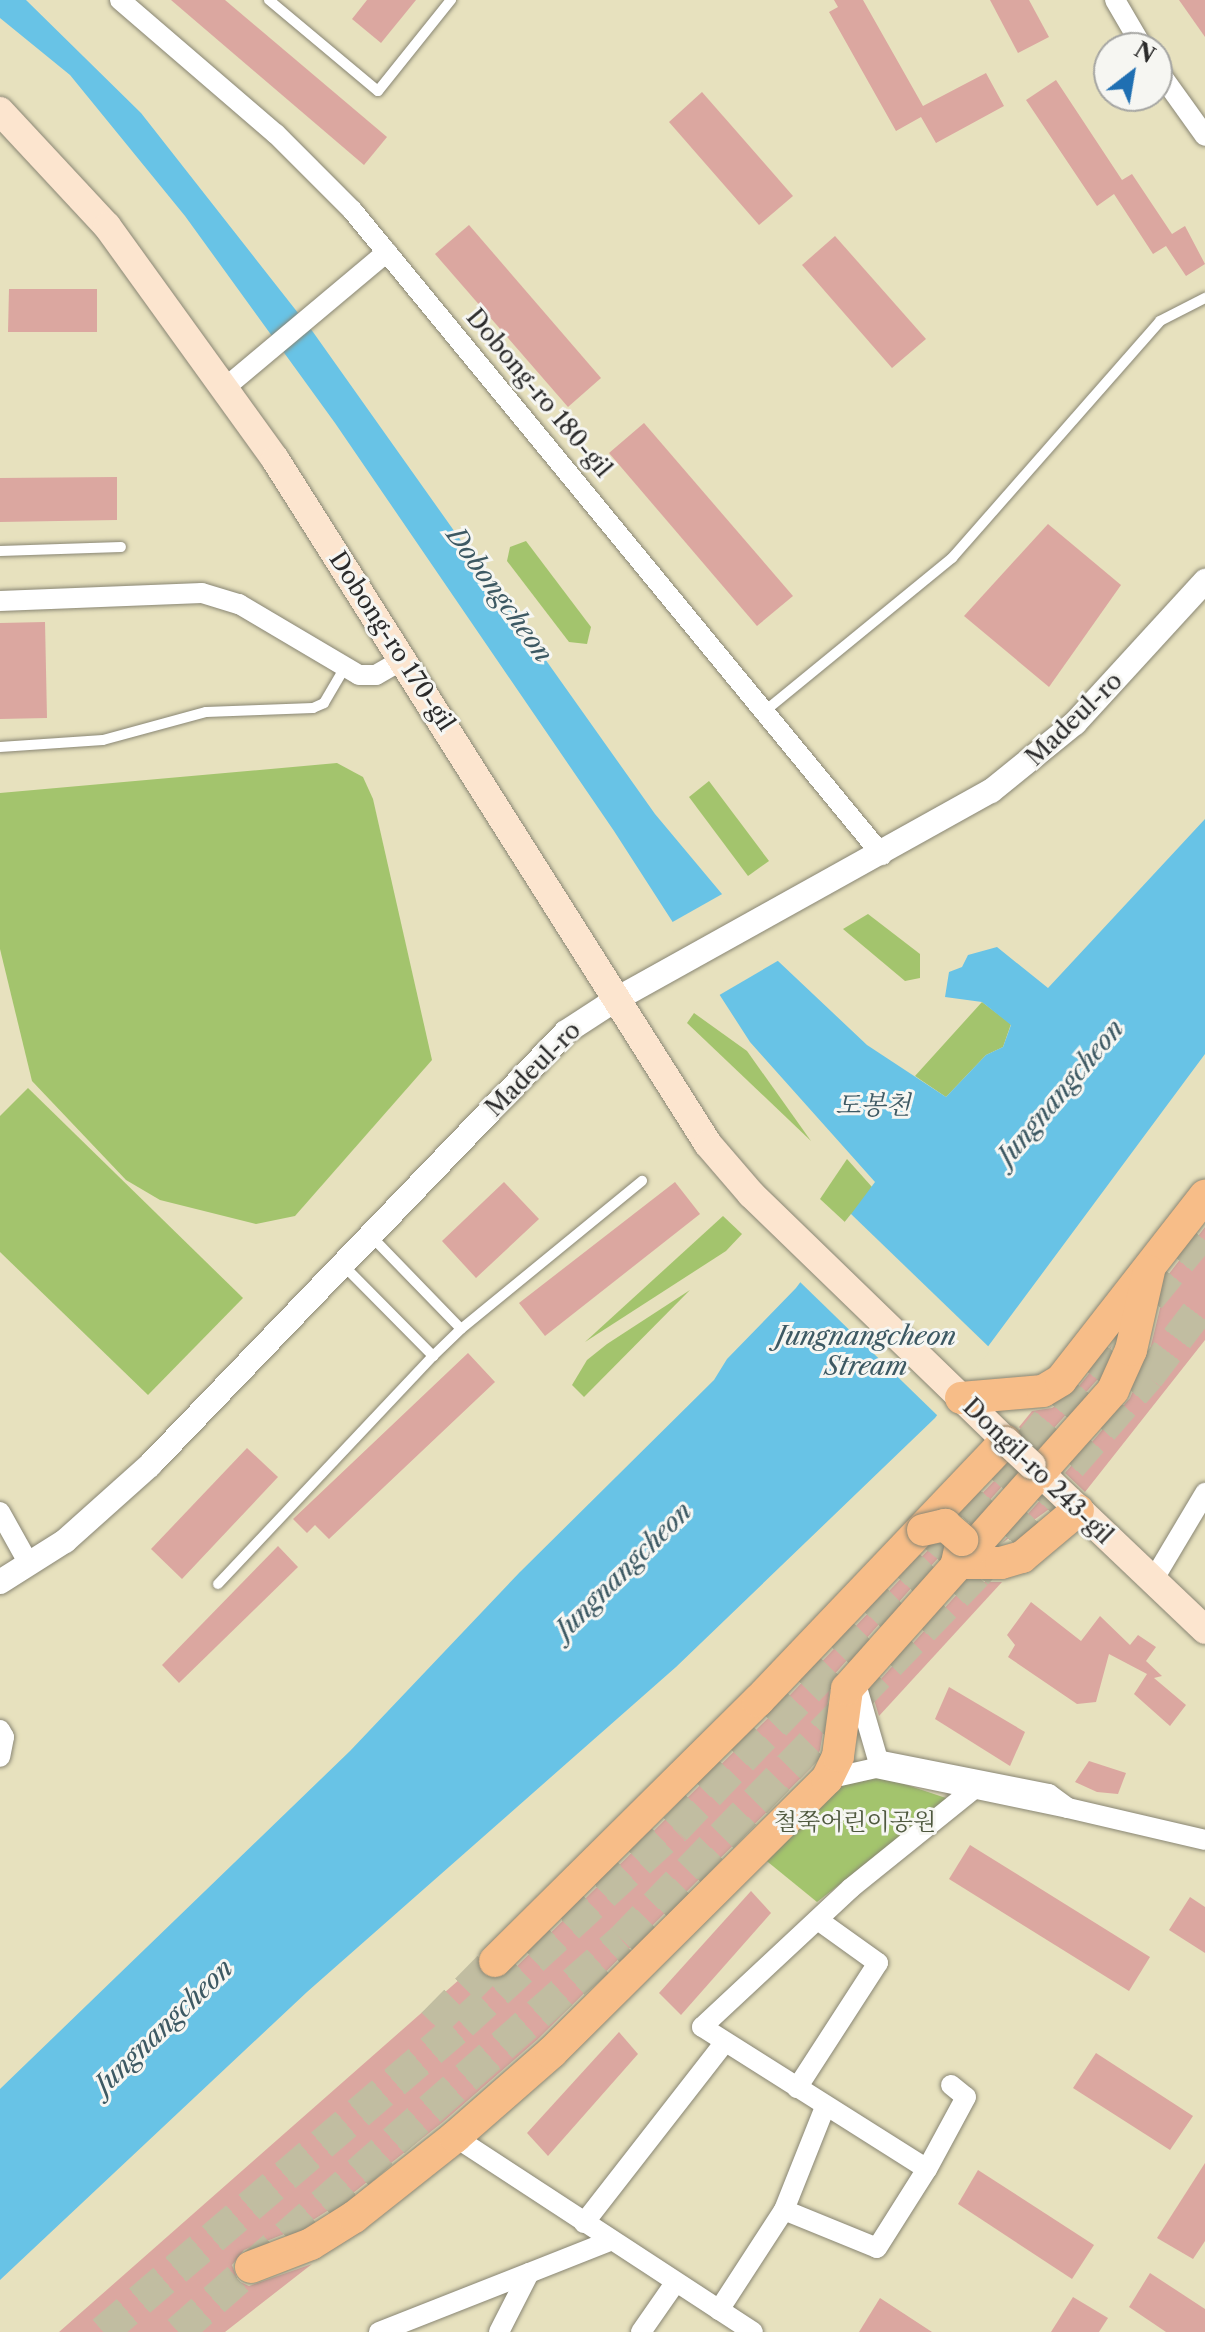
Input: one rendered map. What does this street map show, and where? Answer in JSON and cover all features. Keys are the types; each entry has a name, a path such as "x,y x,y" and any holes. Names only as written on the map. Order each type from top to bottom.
{"highway":[{"path":"961,1398 1043,1391 1061,1380 1147,1279 1205,1196"},
{"path":"251,2267 311,2244 354,2217 455,2137 551,2053 827,1779 838,1756 845,1697 855,1681 959,1552 1113,1390 1131,1350 1147,1279"},
{"path":"495,1961 654,1805 1006,1441"},
{"path":"923,1530 945,1525 959,1552 1001,1563 1022,1557 1078,1510"}],"main road":[{"name":"Dobong-ro 170-gil","path":"0,111 107,226 226,387 404,659 708,1144 751,1194"},
{"name":"Dongil-ro 243-gil","path":"751,1194 1205,1630"}],"street":[{"name":"Dobong-ro 180-gil","path":"120,0 306,161 379,259 765,711 882,855"},
{"path":"1115,0 1134,32"},
{"path":"1173,91 1205,136"},
{"path":"226,387 379,259"},
{"name":"Madeul-ro","path":"0,1582 65,1541 150,1465 566,1032 615,1000 882,855 991,791 1054,744 1205,581"},
{"path":"0,601 202,593 223,597 345,667 370,676 404,659"},
{"path":"1152,1582 1205,1493"},
{"path":"0,1512 29,1564"},
{"path":"855,1681 878,1760 1049,1794 1068,1808"},
{"path":"0,1730 4,1737 0,1757"},
{"path":"827,1779 876,1768 976,1787 1205,1840"},
{"path":"927,2169 702,2027 818,1920 976,1787"},
{"path":"797,2088 878,1963 818,1920"},
{"path":"584,2223 725,2042"},
{"path":"784,2210 877,2248 927,2169 966,2097 951,2085"},
{"path":"719,2310 784,2210 825,2107"},
{"path":"455,2137 753,2332"},
{"path":"379,2332 610,2241"},
{"path":"499,2332 529,2273"},
{"path":"641,2332 675,2283"}],"lane":[{"path":"269,0 378,91 451,0"},
{"path":"765,711 952,558 1160,321 1205,298"},
{"path":"0,551 121,547"},
{"path":"0,747 103,740 206,712 313,708 324,703 345,667"},
{"path":"218,1584 461,1329 642,1181"},
{"path":"371,1236 461,1329"},
{"path":"343,1264 433,1356"}],"green space":[{"path":"526,541 591,627 587,644 569,642 507,561 510,547"},
{"path":"337,763 363,777 373,799 432,1060 295,1216 256,1224 160,1200 126,1180 32,1081 0,949 0,793"},
{"path":"709,781 769,861 748,876 689,797"},
{"path":"868,914 920,954 920,978 905,981 843,929"},
{"path":"982,1002 1011,1024 1003,1047 986,1055 946,1097 915,1076"},
{"path":"694,1013 747,1051 811,1141 687,1023"},
{"path":"28,1088 243,1298 148,1395 0,1252 0,1116"},
{"path":"847,1159 872,1187 847,1224 820,1199"},
{"path":"723,1216 742,1234 726,1251 585,1342"},
{"path":"690,1290 584,1397 572,1385 587,1360"},
{"name":"철쭉어린이공원","path":"880,1776 949,1799 817,1902 763,1858 833,1786"}],"water":[{"name":"Jungnangcheon Stream","path":"0,0 26,0 141,113 313,332 655,814 778,961 867,1045 946,1097 986,1055 1003,1047 1011,1025 982,1002 945,997 949,972 962,967 968,955 997,947 1048,988 1205,819 1205,1054 935,1418 676,1667 307,1992 0,2280 0,2089 350,1751 519,1573 714,1380 727,1359 796,1288 875,1182 750,1042 614,831 335,423 185,216 70,75 0,18"}],"pier":[{"path":"724,893 781,959 716,997 669,924"},
{"path":"851,1214 991,1349 940,1418 798,1280"}],"building":[{"path":"171,0 225,0 387,137 364,165"},
{"path":"367,0 416,0 381,43 352,19"},
{"path":"834,0 863,0 923,106 986,73 1004,106 936,143 921,117 896,131 829,12 838,7"},
{"path":"990,0 1029,0 1049,37 1018,53"},
{"path":"1179,0 1205,0 1205,37"},
{"path":"1056,80 1122,180 1132,174 1172,234 1185,226 1205,264 1186,276 1166,246 1153,254 1114,194 1097,206 1026,100"},
{"path":"702,92 793,196 759,225 669,122"},
{"path":"469,225 601,378 568,407 435,254"},
{"path":"835,236 926,339 892,368 802,265"},
{"path":"9,289 97,289 97,332 8,332"},
{"path":"644,423 793,596 757,626 609,453"},
{"path":"117,477 117,520 0,522 0,478"},
{"path":"1048,524 1121,585 1049,687 964,616"},
{"path":"45,622 47,718 0,719 0,623"},
{"path":"504,1182 539,1219 476,1278 442,1241"},
{"path":"675,1182 700,1214 545,1336 519,1303"},
{"path":"1205,1227 1205,1340 1085,1492 1065,1473 1130,1398 1149,1354 1168,1275"},
{"path":"1112,1345 1097,1380 1037,1447 1019,1427 1032,1411 1052,1408 1071,1396"},
{"path":"468,1353 495,1382 329,1539 315,1525 307,1533 293,1519"},
{"path":"247,1448 278,1477 182,1579 151,1549"},
{"path":"1008,1466 1015,1472 970,1522 962,1515"},
{"path":"1042,1498 1052,1507 1002,1543"},
{"path":"278,1546 298,1567 179,1683 162,1665"},
{"path":"941,1547 939,1557 832,1677 820,1750 811,1768 538,2039 443,2122 343,2201 302,2227 244,2250 232,2265 238,2281 249,2286 312,2264 225,2332 59,2332 477,1964 489,1979 508,1975 771,1715 930,1548"},
{"path":"968,1582 1002,1582 879,1716 871,1690"},
{"path":"1031,1602 1081,1641 1100,1616 1130,1645 1138,1635 1156,1647 1146,1661 1162,1676 1154,1678 1186,1705 1170,1726 1134,1694 1147,1674 1109,1654 1096,1702 1077,1704 1008,1657 1015,1645 1007,1635"},
{"path":"949,1687 1025,1732 1010,1766 935,1719"},
{"path":"1089,1761 1126,1773 1118,1794 1097,1792 1075,1782"},
{"path":"970,1845 1150,1957 1129,1991 949,1879"},
{"path":"751,1891 771,1913 681,2015 659,1993"},
{"path":"1190,1897 1205,1907 1205,1953 1169,1930"},
{"path":"619,2032 638,2054 548,2156 527,2133"},
{"path":"1096,2053 1193,2116 1170,2150 1073,2088"},
{"path":"1205,2163 1205,2241 1193,2259 1157,2238"},
{"path":"978,2170 1094,2245 1072,2279 958,2204"},
{"path":"1150,2273 1205,2309 1205,2332 1166,2332 1129,2307"},
{"path":"1073,2297 1108,2318 1099,2332 1051,2332"},
{"path":"880,2298 932,2332 859,2332"}],"tunnel":[{"path":"103,2332 462,2024 675,1829 935,1557 1205,1231"},
{"path":"178,2332 622,1940 976,1574 1148,1377 1205,1302"},
{"path":"433,2024 495,1961"}],"water label":[{"name":"Dobongcheon","path":"499,595"},
{"name":"Jungnangcheon","path":"1061,1093"},
{"name":"도봉천","path":"873,1106"},
{"name":"Jungnangcheon","path":"624,1571"},
{"name":"Jungnangcheon","path":"164,2027"}]}
